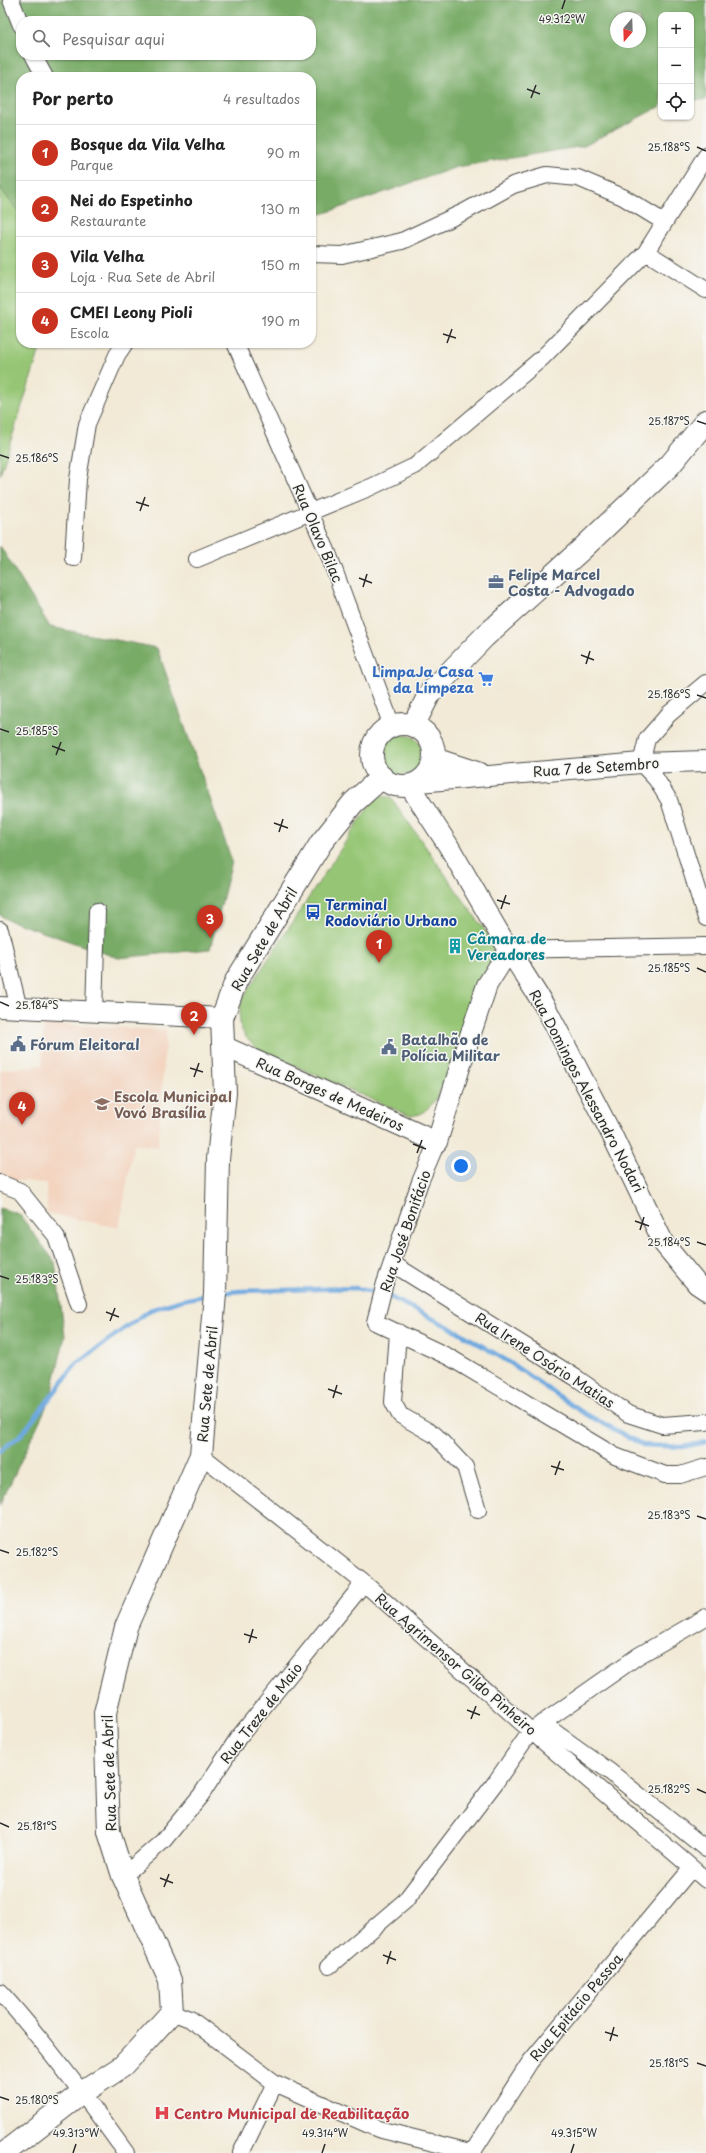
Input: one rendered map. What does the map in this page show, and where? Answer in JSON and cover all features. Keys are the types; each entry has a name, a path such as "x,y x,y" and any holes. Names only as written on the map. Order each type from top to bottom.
{"main road":[{"path":"402,726 430,693 484,637 582,549 670,465 706,421"},
{"path":"402,726 422,730 429,738 433,748 434,758 432,768 426,776 413,784 394,784 382,777 376,769 373,760 373,749 376,740 383,732 402,726"},
{"name":"Rua Sete de Abril","path":"172,2012 170,1980 123,1876 109,1832 105,1713 126,1627 201,1455 215,1294 218,1159 225,1093 222,1018 236,981 321,842 353,803 382,777"},
{"path":"4,2153 83,2092 123,2066 172,2012"}],"street":[{"path":"11,0 17,16"},
{"path":"36,60 42,72"},
{"path":"197,559 309,511 371,487 415,466 542,358 646,252 706,156"},
{"path":"316,254 342,255 402,241 466,211 513,185 547,174 578,178 623,197 664,222"},
{"path":"646,252 706,290"},
{"path":"72,558 78,479 87,424 117,355 122,348"},
{"name":"Rua Olavo Bilac","path":"237,348 309,511 364,647 384,710 402,726"},
{"path":"706,683 670,714 647,739 640,762 656,780 669,800 706,918"},
{"name":"Rua 7 de Setembro","path":"434,758 485,775"},
{"name":"Rua 7 de Setembro","path":"413,784 485,775 640,762 706,761"},
{"name":"Rua Domingos Alessandro Nodari","path":"413,784 509,950 547,1010 612,1135 664,1244 697,1284 706,1290"},
{"path":"94,1012 97,911"},
{"path":"0,930 10,1008 222,1018"},
{"path":"509,950 706,946"},
{"name":"Rua José Bonifácio","path":"398,1332 375,1322 378,1310 420,1182 437,1142 487,985 509,950"},
{"name":"Rua Borges de Medeiros","path":"223,1046 437,1142"},
{"path":"0,1183 20,1191 56,1236 79,1304"},
{"name":"Rua Irene Osório Matias","path":"393,1264 578,1379 628,1414 662,1425 706,1422"},
{"path":"478,1510 465,1468 435,1436 400,1415 393,1402 398,1332 449,1357 615,1456 665,1475 680,1474 706,1467"},
{"name":"Rua Agrimensor Gildo Pinheiro","path":"201,1455 364,1583 537,1727 692,1869 706,1880"},
{"name":"Rua Treze de Maio","path":"123,1876 163,1841 201,1795 238,1738 364,1583"},
{"path":"329,1966 405,1901 537,1727 638,1656 706,1617"},
{"path":"537,1727 609,1771 706,1849"},
{"name":"Rua Epitácio Pessoa","path":"473,2153 530,2062 692,1869"},
{"path":"0,1992 41,2038 83,2092 126,2153"},
{"path":"172,2012 190,2019 275,2083 378,2129 473,2153"},
{"path":"241,2153 275,2083"}],"shaded area":[{"name":"Escola Municipal Vovó Brasília","path":"44,1024 166,1030 158,1147 134,1144 119,1228 47,1213 46,1183 0,1179 0,1070 42,1065"}],"green space":[{"path":"0,0 706,0 706,100 694,100 694,12 658,12 658,108 584,146 457,167 316,215 316,72 16,72 16,209 0,188"},
{"path":"0,188 16,209 16,348 40,348 0,475"},
{"path":"0,546 50,627 157,648 232,861 210,949 118,958 8,920 0,915"},
{"path":"407,735 414,738 420,744 423,755 422,763 414,772 407,775 399,775 392,772 384,763 383,751 386,744 395,736"},
{"path":"380,796 390,797 394,802 498,949 436,1099 419,1114 410,1116 259,1050 247,1039 241,1028 240,1021 240,1007 242,999 371,803"},
{"path":"0,1208 19,1214 55,1262 65,1336 50,1399 0,1505"}],"waterway":[{"path":"220,1293 240,1291 356,1288 390,1297 459,1332 509,1362 582,1412 643,1445 683,1447 706,1442"},
{"path":"0,1451 22,1434 77,1363 150,1310 182,1300 209,1295"}],"place":[{"name":"Felipe Marcel Costa - Advogado","path":"496,582"},
{"name":"LimpaJa Casa da Limpeza","path":"486,679"},
{"name":"Terminal Rodoviário Urbano","path":"313,912"},
{"name":"Vila Velha","path":"210,938"},
{"name":"Câmara de Vereadores","path":"455,946"},
{"name":"Bosque da Vila Velha","path":"379,963"},
{"name":"Nei do Espetinho","path":"194,1035"},
{"name":"Fórum Eleitoral","path":"18,1044"},
{"name":"Batalhão de Polícia Militar","path":"389,1047"},
{"name":"Escola Municipal Vovó Brasília","path":"102,1104"},
{"name":"CMEI Leony Pioli","path":"22,1125"},
{"name":"Centro Municipal de Reabilitação","path":"162,2113"}]}
